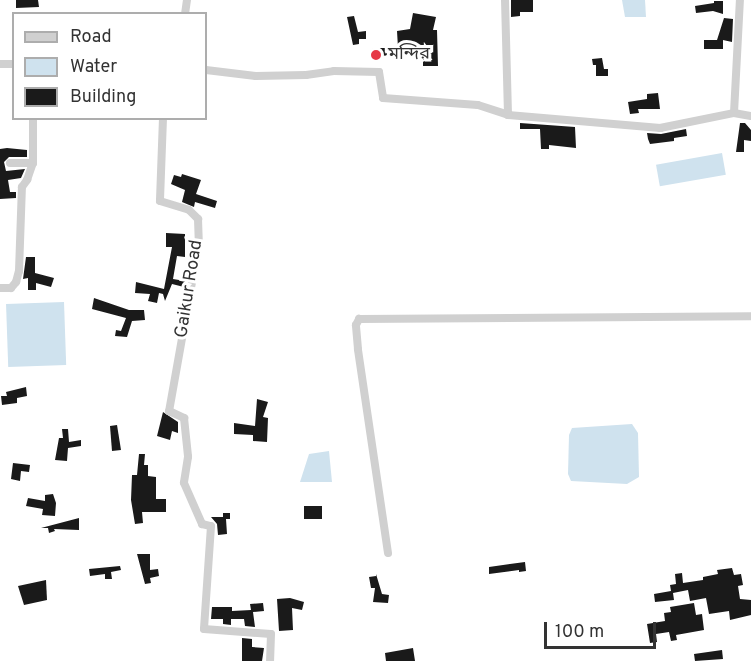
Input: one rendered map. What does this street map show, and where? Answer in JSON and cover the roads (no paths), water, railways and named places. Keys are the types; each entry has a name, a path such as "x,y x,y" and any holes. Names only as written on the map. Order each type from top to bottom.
{"street":[{"path":"505,0 508,115"},
{"path":"734,113 740,0"},
{"path":"207,70 256,76 306,75 334,71 379,72 383,98 478,105 508,115 660,128 734,113 751,116"},
{"path":"0,288 11,288 16,282 22,187 33,163 33,120"},
{"name":"Gaikur Road","path":"163,120 160,201 189,210 198,219 199,231 169,411 184,418 188,457 184,483 202,524 211,526 204,629 271,634 270,661"},
{"path":"10,163 33,163"},
{"path":"388,552 358,349 356,325 359,319 751,316"}],"water":[{"path":"622,0 645,0 646,17 625,17"},
{"path":"722,153 726,175 660,186 656,165"},
{"path":"64,302 66,365 8,367 6,304"},
{"path":"632,424 638,433 639,477 627,484 571,481 568,474 569,435 572,428"},
{"path":"329,451 332,482 300,482 309,454"}],"place":[{"name":"মন্দির","path":"376,55"}]}
